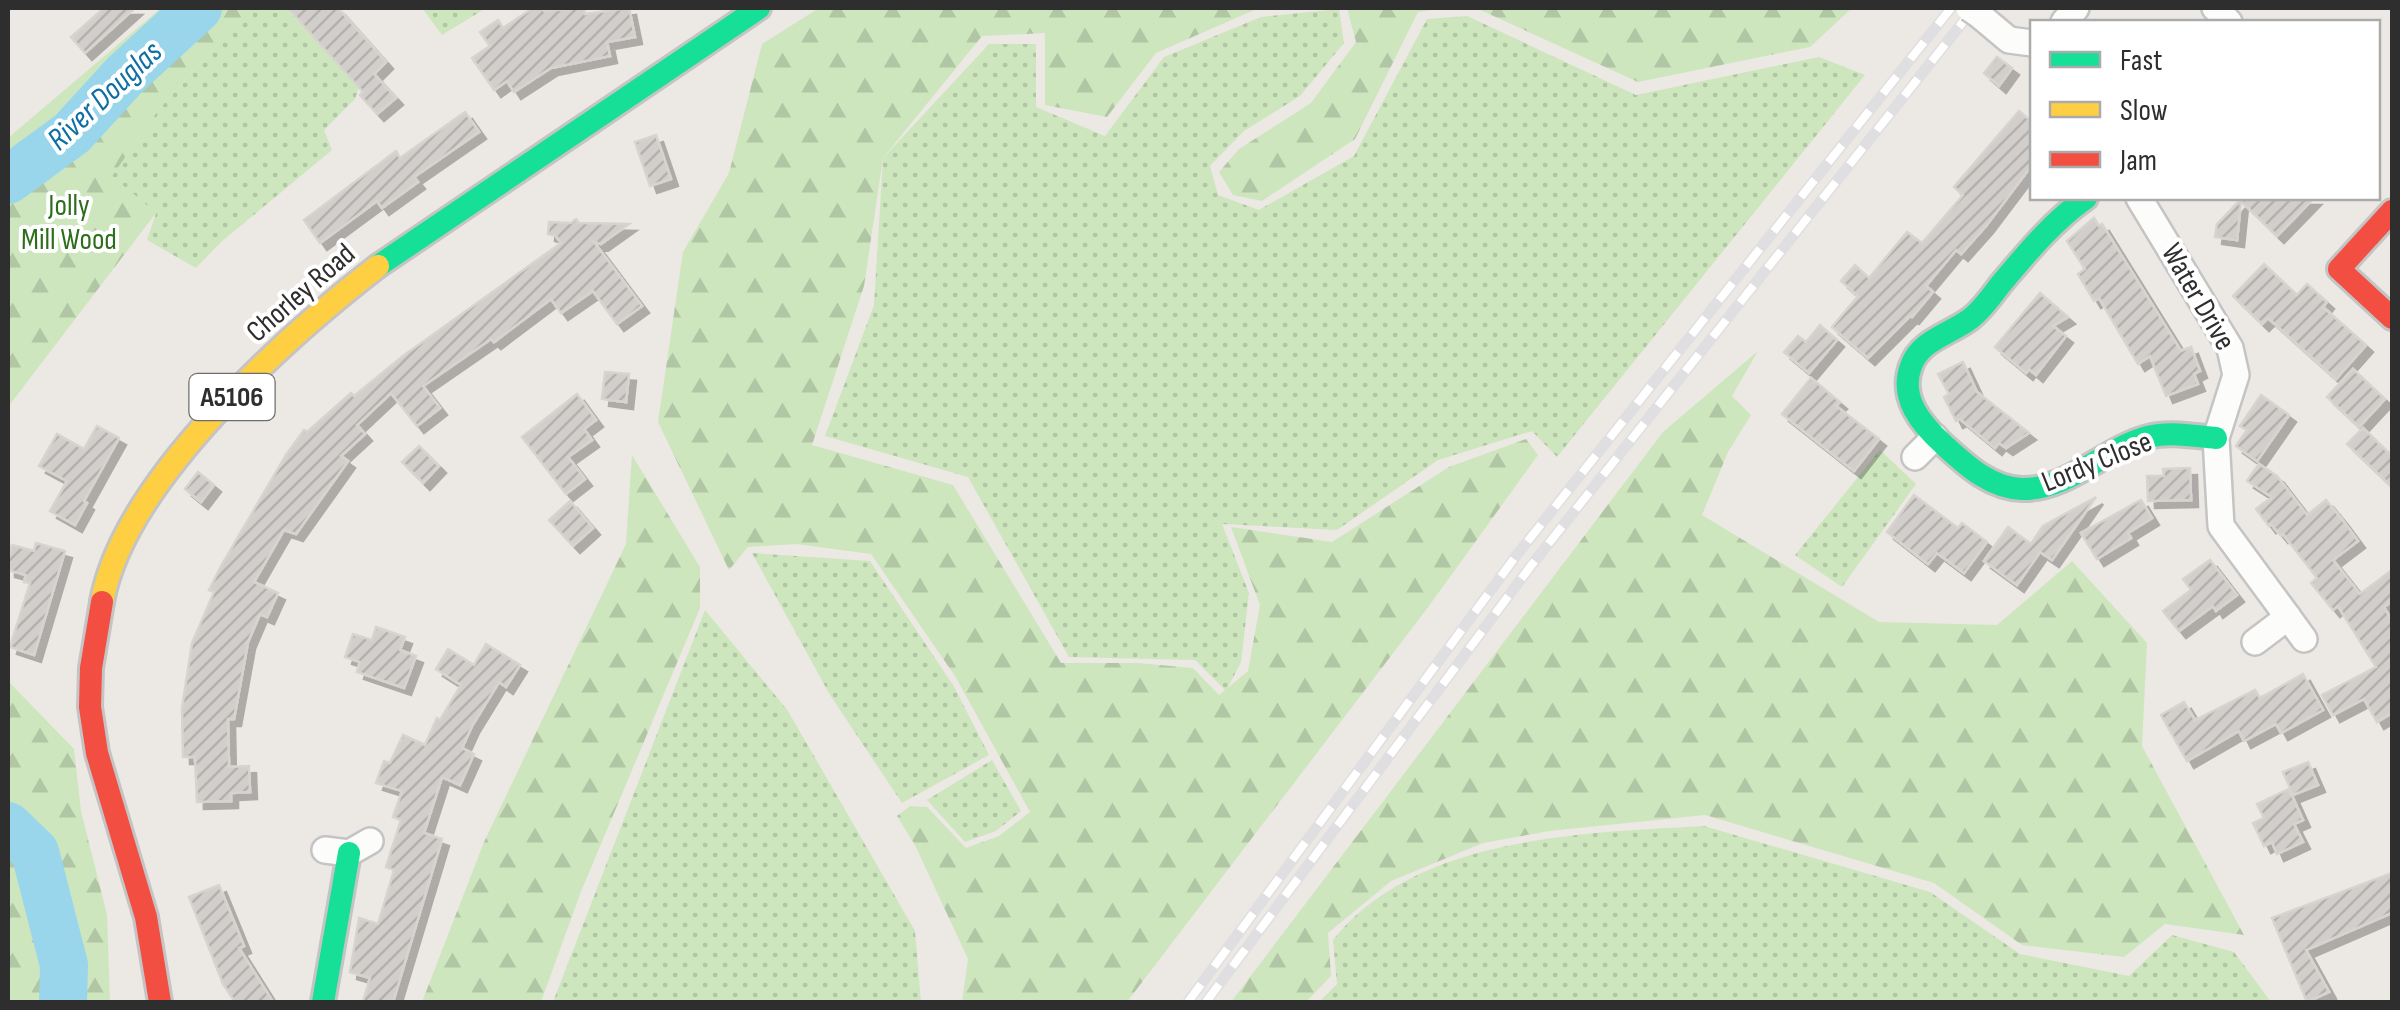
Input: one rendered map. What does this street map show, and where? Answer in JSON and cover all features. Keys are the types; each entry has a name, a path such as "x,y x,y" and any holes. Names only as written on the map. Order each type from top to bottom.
{"main road":[{"name":"Chorley Road","path":"160,1002 146,917 97,753 90,707 91,668 104,594 116,554 136,518 208,423 266,361 325,307 403,246 759,8"},
{"name":"Lordy Close","path":"2083,200 2063,212 1976,313 1933,338 1911,364 1907,379 1912,408 1935,437 1976,473 1993,483 2017,489 2042,488 2062,481 2130,442 2151,436 2216,438"},
{"path":"2392,211 2339,269 2392,318"},
{"path":"322,1002 348,848"}],"street":[{"path":"1973,11 2009,40 2030,43"},
{"name":"Water Drive","path":"2141,200 2230,348 2236,376 2216,438 2222,526 2304,639"},
{"path":"1914,457 1935,437"},
{"path":"2255,642 2288,617"}],"green space":[{"name":"Jolly Mill Wood","path":"161,8 250,8 159,109 112,176 156,213 8,407 8,138"},
{"path":"250,8 286,8 359,87 355,99 324,130 332,150 221,242 196,268 147,240 156,213 111,176 159,109"},
{"path":"422,8 486,8 442,35"},
{"path":"819,8 1259,8 1156,53 1107,117 1045,105 1045,33 982,36 883,158 864,286 812,445 953,485 1061,663 1193,668 1219,695 1248,671 1260,605 1231,527 1332,542 1449,467 1526,439 1538,455 1429,606 1127,1002 962,1002 968,959 915,845 897,816 910,806 927,807 966,848 999,836 1030,812 955,676 871,554 796,544 748,547 729,570 658,422 683,252 729,173 762,44"},
{"path":"1347,8 1448,8 1418,12 1355,139 1262,201 1233,195 1219,172 1239,149 1311,103 1356,42"},
{"path":"1476,8 1852,8 1810,47 1638,82"},
{"path":"1339,9 1344,43 1300,96 1244,131 1210,166 1218,195 1259,210 1354,156 1427,19 1467,16 1636,95 1819,57 1865,75 1557,457 1532,431 1438,460 1337,530 1222,524 1249,593 1241,662 1226,691 1195,660 1069,657 968,477 825,436 874,305 883,158 989,44 1036,44 1036,107 1105,136 1164,57 1261,17"},
{"path":"1758,351 1732,396 1751,415 1728,452 1702,515 1879,622 1997,625 2072,561 2147,643 2142,746 2244,935 2165,924 2124,957 2022,945 1934,883 1705,815 1549,831 1483,843 1391,881 1328,933 1331,976 1306,1002 1231,1002 1663,432"},
{"path":"1880,450 1916,484 1842,587 1795,555"},
{"path":"632,455 700,567 700,608 580,894 541,1002 422,1002 484,842 626,544"},
{"path":"752,553 870,561 953,685 989,755 902,803 830,695"},
{"path":"705,610 788,711 915,931 921,1002 553,1002"},
{"path":"8,681 74,749 81,811 107,915 110,1002 8,1002"},
{"path":"992,760 1021,811 996,831 965,842 927,800"},
{"path":"1704,826 1930,892 2020,954 2129,976 2172,935 2234,952 2271,1002 1319,1002 1337,984 1333,940 1368,906 1409,879 1454,860 1554,838"}],"building":[{"path":"104,8 135,8 85,53 71,37"},
{"path":"288,8 338,8 386,62 374,74 396,98 377,114 360,95 363,92"},
{"path":"533,8 584,8 585,14 629,8 635,37 607,42 610,56 551,68 514,92 507,81 494,90 472,58 490,46 480,32 498,20 503,28"},
{"path":"1997,57 2012,68 1999,86 1984,73"},
{"path":"2019,111 2030,120 2030,168 1986,226 1961,254 1956,250 1926,286 1933,292 1912,317 1868,358 1832,327 1858,296 1841,281 1855,265 1869,278 1907,232 1922,243 1963,195 1954,187"},
{"path":"465,112 479,132 414,177 418,182 382,208 377,201 320,243 304,220 396,151 400,158"},
{"path":"656,135 671,179 650,186 635,142"},
{"path":"2240,200 2312,200 2277,236 2241,201 2237,240 2215,237 2217,224"},
{"path":"2094,218 2099,226 2102,224 2181,351 2191,347 2200,371 2194,374 2198,384 2166,396 2150,356 2138,364 2099,298 2094,301 2078,274 2085,269 2067,241"},
{"path":"576,219 579,223 629,224 601,244 594,242 642,306 617,324 593,291 561,313 551,299 494,342 491,339 423,386 440,408 417,426 391,393 357,425 365,434 341,456 348,461 296,534 284,530 254,582 278,593 267,617 260,614 248,642 234,719 228,719 229,767 249,766 250,792 231,793 231,801 197,802 195,757 183,757 182,708 192,643 221,566 286,455 304,430 307,432 351,393 354,396 403,356 561,243 548,234 549,222 571,223"},
{"path":"2264,264 2297,295 2307,284 2327,302 2323,307 2366,345 2336,379 2268,318 2262,324 2233,296"},
{"path":"2040,293 2068,317 2053,326 2066,336 2036,375 2029,369 2026,373 1995,347"},
{"path":"1820,325 1837,340 1809,373 1784,352 1798,336 1806,342"},
{"path":"1963,362 1977,392 2029,433 2006,448 1999,443 1995,448 1960,419 1956,421 1944,397 1949,394 1938,374"},
{"path":"2353,369 2385,399 2359,427 2327,397"},
{"path":"605,372 629,374 626,402 602,399"},
{"path":"1811,378 1840,402 1836,406 1879,439 1854,471 1782,414"},
{"path":"577,394 596,420 584,429 592,440 568,457 585,479 566,494 522,437"},
{"path":"2261,395 2289,415 2257,461 2236,446 2247,430 2240,426"},
{"path":"97,426 119,438 75,525 50,511 67,481 39,466 57,434 84,449"},
{"path":"2363,428 2392,456 2392,487 2347,444"},
{"path":"419,446 439,466 423,483 402,462"},
{"path":"2259,464 2277,476 2307,515 2326,500 2341,518 2358,541 2333,560 2360,594 2392,570 2392,601 2384,607 2392,621 2392,713 2377,722 2364,699 2333,715 2322,695 2376,667 2338,606 2333,610 2311,583 2317,578 2283,534 2269,526 2256,509 2272,497 2247,481"},
{"path":"2190,468 2191,500 2148,501 2147,476 2164,476 2163,469"},
{"path":"198,472 214,485 201,502 185,489"},
{"path":"1914,495 1958,528 1962,523 1987,542 1964,573 1937,553 1928,564 1887,532"},
{"path":"2096,497 2052,560 2040,552 2017,585 1984,561 2008,527 2031,544 2043,526"},
{"path":"2141,500 2152,518 2128,533 2131,538 2097,559 2081,533"},
{"path":"570,501 593,528 573,546 549,520"},
{"path":"36,543 65,551 34,655 10,647 30,583 24,582 26,575 8,570 8,562 12,545 34,551"},
{"path":"2210,560 2237,595 2216,611 2213,606 2179,631 2163,611 2191,590 2183,579"},
{"path":"376,627 405,637 400,650 416,656 404,688 357,672 360,662 345,657 353,634 372,640"},
{"path":"486,644 520,665 506,687 499,682 472,726 462,748 474,754 460,785 442,777 424,833 442,839 393,1002 363,1002 370,978 350,972 359,918 378,924 394,870 386,867 401,820 393,817 402,791 376,783 384,761 390,763 403,735 425,745 437,718 440,720 461,685 436,669 448,649 474,665"},
{"path":"2303,674 2323,710 2281,733 2276,724 2244,741 2239,731 2187,761 2161,715 2184,702 2195,720 2255,690 2260,698"},
{"path":"2308,762 2318,785 2293,795 2283,772"},
{"path":"2289,789 2303,820 2294,824 2303,842 2277,854 2272,842 2264,846 2253,823 2264,818 2257,804"},
{"path":"2392,873 2392,913 2306,950 2329,992 2307,1002 2272,918"},
{"path":"219,885 244,946 239,948 273,1002 235,1002 223,984 189,897"}],"waterway":[{"name":"River Douglas","path":"8,180 72,133 125,75 198,8"},
{"name":"River Douglas","path":"8,826 35,852 64,965 63,1002"}],"railway":[{"path":"1188,1002 1516,556 1951,8"},
{"path":"1206,1002 1530,567 1974,8"}],"traffic: fast":[{"path":"378,266 759,8"},
{"path":"2083,200 2040,238 1974,315 1936,338 1915,357 1908,378 1914,410 1935,437 1970,467 2010,488 2039,488 2055,483 2116,450 2156,435 2216,438"},
{"path":"323,1002 349,853"}],"traffic: slow":[{"path":"102,602 116,556 141,509 174,462 255,372 378,266"}],"traffic: jam":[{"path":"2392,211 2339,269 2392,318"},
{"path":"102,602 91,668 90,707 97,753 146,917 160,1002"}]}
